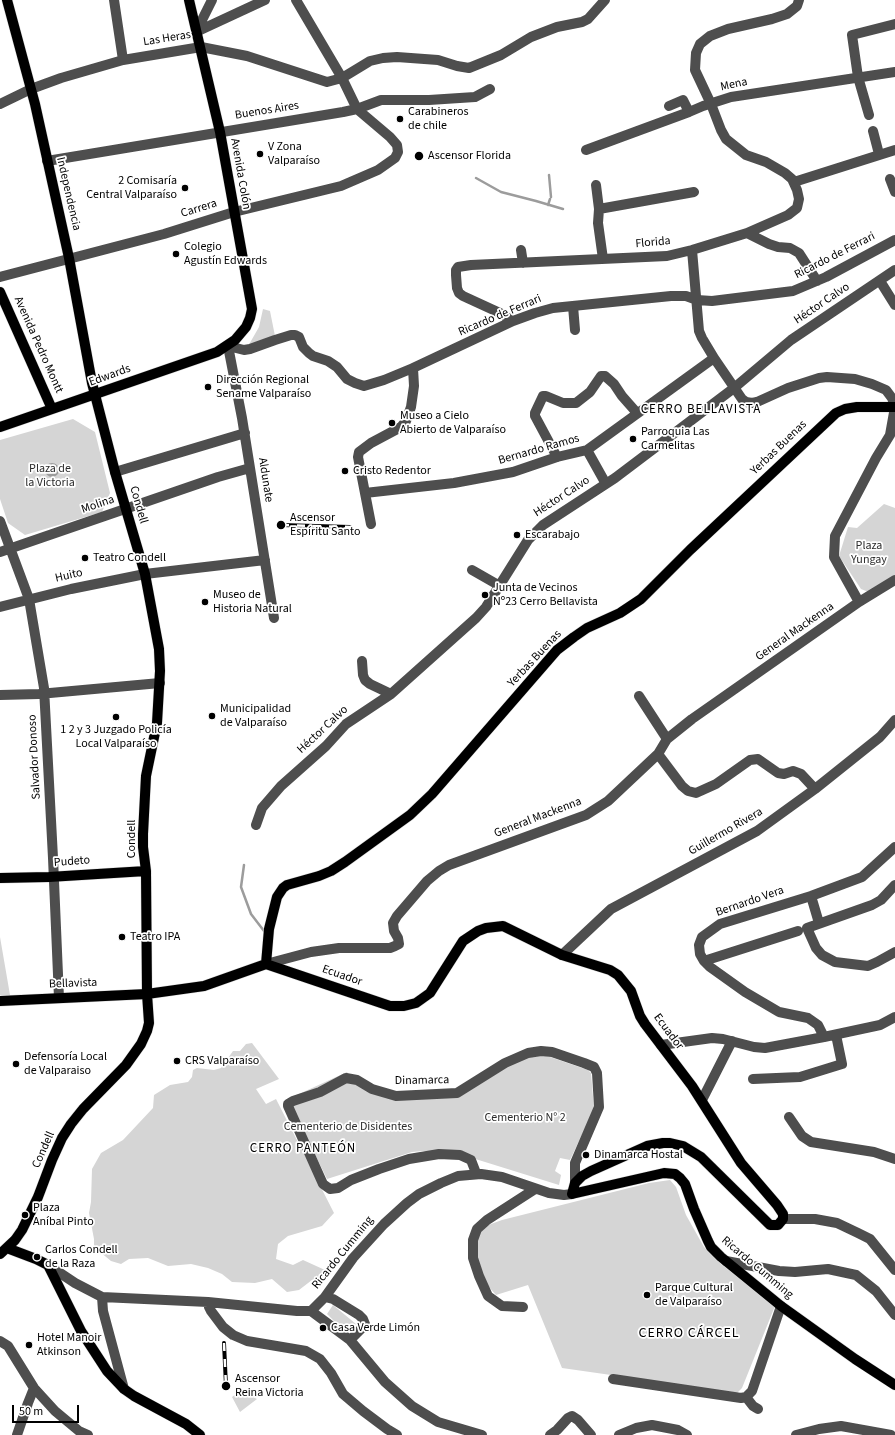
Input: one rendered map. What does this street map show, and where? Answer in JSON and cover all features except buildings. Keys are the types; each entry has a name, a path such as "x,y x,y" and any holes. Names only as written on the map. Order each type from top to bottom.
{"main road":[{"name":"Independencia","path":"7,0 31,89 69,258 95,395"},
{"name":"Avenida Colón","path":"189,0 220,132 252,309 246,327 228,346"},
{"name":"Avenida Pedro Montt","path":"0,292 52,409"},
{"name":"Edwards","path":"0,427 217,352 228,346"},
{"name":"Condell","path":"3,1251 22,1230 38,1197 59,1144 71,1124 83,1109 126,1065 145,1037 148,1023 146,871 143,847 146,776 155,736 160,683 159,649 145,574 115,472 95,395"},
{"name":"Yerbas Buenas","path":"266,964 269,930 277,896 283,888 287,885 319,876 336,868 387,833 410,815 432,794 557,650 587,628 620,613 641,599 690,550 836,413 845,409 857,407 895,407"},
{"name":"Pudeto","path":"0,878 54,877 146,871"},
{"name":"Ecuador","path":"266,964 390,1006 410,1005 426,997 430,993 463,941 478,931 486,928 503,926 562,955 610,970 618,975 631,991 642,1020 702,1100 741,1163 777,1205 783,1214 783,1219"},
{"name":"Bellavista","path":"0,1001 147,994 204,986 266,964"},
{"path":"572,1194 575,1182 591,1171 648,1146 663,1143 677,1144 690,1149 701,1157 770,1225 778,1225 783,1219"},
{"name":"Ricardo Cumming","path":"572,1194 664,1173 675,1174 685,1184 694,1209 711,1247 726,1262 781,1306 855,1359 895,1385"},
{"path":"3,1251 36,1259 48,1265 81,1331 107,1371 124,1389 134,1396 186,1424 200,1435"}],"street":[{"path":"114,0 123,60"},
{"path":"196,32 212,0"},
{"path":"196,32 265,0"},
{"path":"296,0 342,78 358,109"},
{"path":"342,78 370,61 383,58 397,57 438,60 469,68 501,55 531,37 557,27 582,22 588,19 605,0"},
{"path":"799,0 797,6 787,14 772,20 728,29 710,36 700,44 696,53 695,70 726,139 746,155 766,162 785,173 794,182 895,150"},
{"path":"869,115 858,77 852,35 895,24"},
{"name":"Las Heras","path":"0,104 31,89 61,78 123,60 201,47 247,56 327,82 342,78"},
{"name":"Mena","path":"586,150 731,97 895,72"},
{"name":"Buenos Aires","path":"47,161 150,145 358,109 381,100 429,100 475,97 490,89"},
{"path":"669,106 683,100 689,112"},
{"name":"Carrera","path":"0,277 164,234 234,212 341,186 378,170 395,158 398,152 397,145 358,109"},
{"path":"873,132 879,154"},
{"path":"890,179 895,192"},
{"name":"Florida","path":"514,321 463,296 457,288 456,270 461,266 471,265 667,256 692,250 747,233 788,215 797,208 799,198 798,190 794,182"},
{"path":"596,185 599,209 598,223 603,259"},
{"path":"599,209 694,192"},
{"path":"747,233 769,244 778,247 790,248 799,253 817,281"},
{"name":"Ricardo de Ferrari","path":"228,346 244,350 295,335 299,337 303,347 313,356 328,361 337,367 347,379 364,386 384,380 413,368 425,357 514,321 553,308 671,296 686,296 697,300 712,301 793,291 817,281 895,240"},
{"path":"521,250 523,263"},
{"path":"692,250 699,331 714,358 734,388 746,402 752,404 788,388 818,378 837,377 855,379 872,384 886,390 892,398 895,407 890,435 876,458 835,536 834,557 859,602"},
{"name":"Héctor Calvo","path":"256,824 262,808 281,786 326,746 346,724 391,694 476,618 486,607 522,548 533,533 549,520 629,468 734,388 791,340 895,270"},
{"path":"880,281 895,305"},
{"path":"573,306 575,330"},
{"name":"Aldunate","path":"228,346 245,433 274,618"},
{"name":"Bernardo Ramos","path":"365,493 454,483 513,472 557,457 587,450 714,358"},
{"path":"371,524 358,457 359,452 371,443 401,427 406,421 411,406 414,386 413,368"},
{"path":"557,457 535,416 543,396 563,403 576,403 590,392 601,376 605,376 614,384 637,413"},
{"path":"115,472 245,433"},
{"path":"587,450 606,484"},
{"name":"Molina","path":"5,550 218,477 250,468"},
{"name":"Salvador Donoso","path":"0,521 5,550 29,599 44,693 59,998"},
{"name":"Huito","path":"0,607 71,588 145,574 265,560"},
{"path":"472,570 500,586"},
{"name":"General Mackenna","path":"266,964 311,952 339,948 390,948 395,946 398,944 398,938 394,931 393,923 396,916 427,881 439,870 454,863 586,814 608,801 658,754 668,739 692,719 859,602 895,580"},
{"path":"362,661 365,680 391,694"},
{"path":"0,695 44,693 160,683"},
{"path":"639,696 668,739"},
{"name":"Guillermo Rivera","path":"562,955 611,909 757,831 815,789 880,737 895,720"},
{"path":"658,754 682,786 688,791 696,793 716,784 750,760 758,759 778,773 784,774 793,771 801,774 815,789"},
{"name":"Bernardo Vera","path":"704,961 700,954 699,945 702,937 720,924 811,896 862,877 895,847"},
{"path":"704,961 872,905 881,900 895,885"},
{"path":"811,896 819,923"},
{"path":"803,929 822,955 835,962 868,966 895,952"},
{"path":"704,961 732,983 779,1012 808,1018 818,1025 824,1037"},
{"path":"661,1045 712,1038 765,1048 880,1025 895,1017"},
{"path":"753,1079 800,1077 842,1064 836,1034"},
{"path":"702,1100 732,1041"},
{"name":"Dinamarca","path":"476,1173 471,1160 460,1156 440,1154 428,1155 409,1159 379,1169 351,1180 338,1188 330,1189 323,1184 288,1104 320,1092 346,1078 357,1080 372,1089 396,1096 457,1093 505,1063 528,1053 541,1051 552,1052 584,1062 594,1067 598,1073 599,1108 575,1163 575,1182"},
{"path":"789,1117 802,1136 811,1142 874,1152 895,1159"},
{"name":"Ricardo Cumming","path":"311,1311 325,1297 353,1258 371,1237 407,1203 441,1183 458,1176 476,1173 502,1178 535,1189 558,1194 572,1194"},
{"path":"523,1306 502,1306 488,1296 473,1258 473,1240 477,1229 487,1220 535,1189"},
{"path":"783,1219 815,1219 837,1223 870,1240 880,1250 895,1270"},
{"path":"726,1262 779,1271 795,1272 828,1269 856,1275 876,1291 895,1315"},
{"path":"48,1265 75,1284 102,1297 208,1302 311,1311 350,1340 385,1382 412,1406 438,1422 482,1435"},
{"path":"102,1297 103,1311 124,1389"},
{"path":"325,1297 333,1299 363,1319 365,1324 350,1340"},
{"path":"208,1302 209,1307 223,1327 234,1335 247,1341 306,1351 320,1359 331,1373 343,1394 386,1429 397,1435"},
{"path":"613,1379 741,1398 746,1397 752,1391 781,1306"},
{"path":"0,1341 8,1346 34,1388 55,1411 79,1431 88,1435"},
{"path":"17,1435 34,1388"},
{"path":"746,1397 753,1406 758,1408"},
{"path":"550,1435 572,1416 578,1420 591,1435"},
{"path":"619,1435 636,1428 652,1425 678,1430 687,1435"},
{"path":"796,1435 819,1429 841,1426 890,1435"}],"green space":[{"path":"263,309 270,311 275,336 247,348 259,327"},
{"name":"Plaza de la Victoria","path":"73,419 95,432 110,493 102,512 25,535 8,523 0,499 0,440"},
{"name":"Plaza Yungay","path":"884,504 895,508 895,576 871,593 861,589 839,556 848,527 857,528"},
{"path":"0,937 10,995 0,995"},
{"path":"252,1043 279,1079 256,1089 266,1104 276,1099 334,1213 322,1226 288,1236 278,1244 276,1259 293,1265 303,1260 325,1270 321,1278 312,1280 299,1290 287,1292 272,1279 255,1283 232,1282 222,1274 208,1268 191,1264 168,1266 148,1258 129,1259 121,1264 111,1261 94,1247 89,1213 91,1202 92,1169 101,1153 123,1140 153,1108 154,1095 170,1085 188,1082 192,1077 193,1070 197,1068 214,1070 221,1068 233,1051 240,1051 246,1044"},
{"path":"539,1054 588,1070 591,1073 594,1109 570,1160 560,1158 555,1171 561,1175 559,1185 469,1157 423,1151 412,1152 327,1179 288,1099 347,1072 354,1084 377,1092 461,1090 528,1056"},
{"name":"Parque Cultural de Valparaíso","path":"670,1180 676,1187 686,1215 704,1247 721,1264 775,1306 742,1388 737,1393 562,1368 528,1285 496,1295 488,1286 476,1262 474,1242 483,1227 502,1220 649,1183"},
{"path":"333,1305 356,1324 346,1333 327,1314"},
{"path":"240,1391 257,1399 240,1412 232,1397"}],"shaded area":[{"path":"52,463 57,465 59,470 57,475 52,477 47,475 45,470 47,465"}],"waterway":[{"path":"549,175 551,197"},
{"path":"476,178 501,192 563,209"},
{"path":"548,205 550,199"},
{"path":"244,865 241,887 251,914 264,931"}],"railway":[{"path":"281,525 350,527"},
{"path":"224,1343 226,1386"}],"place":[{"name":"Carabineros de chile","path":"400,119"},
{"name":"V Zona Valparaíso","path":"260,154"},
{"name":"Ascensor Florida","path":"419,156"},
{"name":"2 Comisaría Central Valparaíso","path":"185,188"},
{"name":"Colegio Agustín Edwards","path":"176,254"},
{"name":"Dirección Regional Sename Valparaíso","path":"208,387"},
{"name":"Museo a Cielo Abierto de Valparaíso","path":"392,423"},
{"name":"Parroquia Las Carmelitas","path":"633,439"},
{"name":"Cristo Redentor","path":"345,471"},
{"name":"Ascensor Espíritu Santo","path":"281,525"},
{"name":"Escarabajo","path":"517,535"},
{"name":"Teatro Condell","path":"85,558"},
{"name":"Junta de Vecinos Nº23 Cerro Bellavista","path":"485,595"},
{"name":"Museo de Historia Natural","path":"205,602"},
{"name":"Municipalidad de Valparaíso","path":"212,716"},
{"name":"1 2 y 3 Juzgado Policía Local Valparaíso","path":"116,717"},
{"name":"Teatro IPA","path":"122,937"},
{"name":"CRS Valparaíso","path":"177,1061"},
{"name":"Defensoría Local de Valparaiso","path":"16,1064"},
{"name":"Dinamarca Hostal","path":"586,1155"},
{"name":"Plaza Aníbal Pinto","path":"25,1215"},
{"name":"Carlos Condell de la Raza","path":"37,1257"},
{"name":"Parque Cultural de Valparaíso","path":"647,1295"},
{"name":"Casa Verde Limón","path":"323,1328"},
{"name":"Hotel Manoir Atkinson","path":"29,1345"},
{"name":"Ascensor Reina Victoria","path":"226,1386"}],"district":[{"name":"CERRO BELLAVISTA","path":"701,410"},
{"name":"CERRO PANTEÓN","path":"303,1149"},
{"name":"CERRO CÁRCEL","path":"689,1334"}],"park label":[{"name":"Cementerio N° 2","path":"525,1118"},
{"name":"Cementerio de Disidentes","path":"348,1127"}]}
